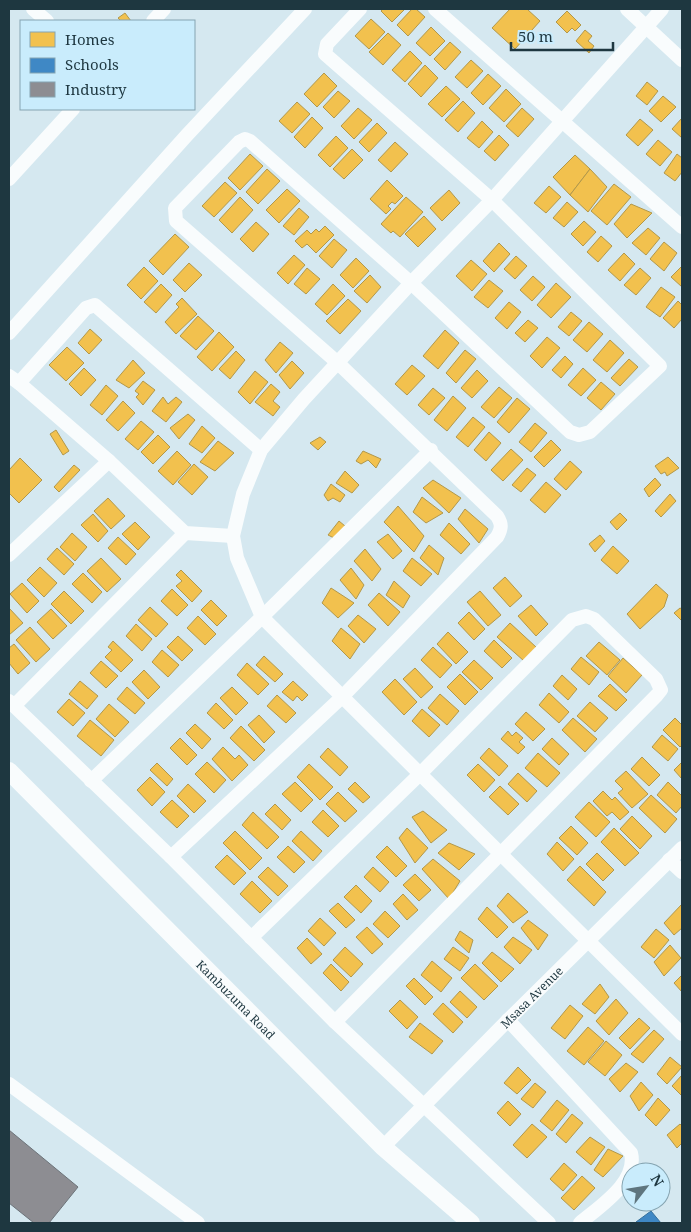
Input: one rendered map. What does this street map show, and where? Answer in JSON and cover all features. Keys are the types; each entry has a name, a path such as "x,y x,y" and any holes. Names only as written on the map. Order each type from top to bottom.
{"main road":[{"name":"Kambuzuma Road","path":"9,771 383,1147 471,1223"}],"street":[{"path":"33,9 46,20"},
{"path":"154,20 164,9"},
{"path":"9,334 187,135 305,9"},
{"path":"171,857 342,697 497,537 501,530 501,523 497,516 431,450 338,363 180,227 174,216 176,208 239,142 247,140 411,283 570,432 579,435 590,432 660,366 492,200 325,54 327,44 360,9"},
{"path":"435,9 682,227"},
{"path":"627,9 682,60"},
{"path":"662,9 564,121 492,200 411,283 261,450 243,494 233,536 237,558 262,617 682,1034"},
{"path":"9,179 72,110"},
{"path":"233,536 185,533 109,461 14,380 86,308 95,305 261,450"},
{"path":"91,781 262,617 431,450"},
{"path":"9,555 109,461"},
{"path":"185,533 12,703 171,857 335,1022 423,1107 549,1223"},
{"path":"251,938 420,774 572,620 579,616 594,619 656,678 661,690 657,695 335,1022"},
{"name":"Msasa Avenue","path":"383,1147 682,848"},
{"path":"670,860 682,872"},
{"path":"508,1020 631,1153 634,1162 630,1175 580,1223"},
{"path":"9,1084 198,1223"}],"building: Homes":[{"path":"383,9 405,9 392,22 381,11"},
{"path":"412,9 416,9 425,17 408,36 397,25"},
{"path":"510,9 527,9 540,21 515,49 492,28"},
{"path":"567,11 581,25 575,31 572,28 567,33 556,22"},
{"path":"125,13 130,20 120,20 118,18"},
{"path":"371,19 385,32 369,49 355,36"},
{"path":"431,27 445,41 430,56 416,43"},
{"path":"585,30 592,36 588,41 594,46 589,53 576,41"},
{"path":"388,33 401,45 383,65 369,52"},
{"path":"450,42 461,52 445,70 434,59"},
{"path":"410,51 422,63 405,82 392,70"},
{"path":"471,60 483,71 467,88 455,77"},
{"path":"425,65 438,78 421,97 408,84"},
{"path":"324,73 337,86 317,107 304,94"},
{"path":"488,74 501,86 483,105 471,93"},
{"path":"647,82 658,91 647,105 636,96"},
{"path":"446,86 460,99 442,117 428,104"},
{"path":"506,89 521,104 504,122 489,108"},
{"path":"338,91 350,101 334,118 323,107"},
{"path":"663,96 676,107 661,122 649,111"},
{"path":"463,101 475,113 458,132 445,120"},
{"path":"297,102 310,114 292,133 279,121"},
{"path":"358,108 372,120 354,139 341,126"},
{"path":"522,108 534,119 518,137 506,126"},
{"path":"312,117 323,128 305,148 294,137"},
{"path":"682,118 682,138 672,129"},
{"path":"640,119 653,130 638,146 626,135"},
{"path":"482,121 493,132 479,148 467,138"},
{"path":"377,123 387,133 369,152 359,142"},
{"path":"499,135 509,145 495,161 484,151"},
{"path":"336,136 348,148 330,167 318,155"},
{"path":"658,140 672,152 660,166 646,154"},
{"path":"395,142 408,154 391,172 378,160"},
{"path":"352,149 363,160 344,179 333,169"},
{"path":"250,154 263,166 240,190 228,178"},
{"path":"677,154 682,158 682,172 675,181 664,173"},
{"path":"575,155 590,169 570,195 553,177"},
{"path":"267,169 280,181 258,204 246,192"},
{"path":"590,169 607,187 588,212 570,195"},
{"path":"387,180 403,196 395,204 392,202 388,206 391,209 386,214 370,199"},
{"path":"225,182 237,193 214,217 202,206"},
{"path":"614,184 631,197 607,225 591,211"},
{"path":"549,186 561,197 546,213 534,203"},
{"path":"287,189 300,201 279,223 266,210"},
{"path":"449,190 460,203 442,221 430,208"},
{"path":"240,197 253,210 232,233 219,220"},
{"path":"406,197 423,212 400,237 393,231 391,233 381,224"},
{"path":"567,202 578,212 564,227 553,218"},
{"path":"631,204 652,213 627,238 614,224"},
{"path":"299,208 309,217 294,235 283,226"},
{"path":"424,216 436,229 418,247 405,234"},
{"path":"584,221 596,232 583,246 571,234"},
{"path":"256,222 269,234 253,252 240,239"},
{"path":"325,226 334,235 316,253 307,244 302,248 295,241 307,230 311,234 316,229 319,232"},
{"path":"648,228 660,238 646,255 632,243"},
{"path":"175,234 189,247 163,275 149,261"},
{"path":"601,236 612,246 598,262 587,252"},
{"path":"334,239 347,250 332,268 319,256"},
{"path":"664,242 677,253 664,271 650,259"},
{"path":"499,243 510,254 494,272 483,261"},
{"path":"624,253 635,264 620,281 608,270"},
{"path":"294,255 305,265 288,284 277,273"},
{"path":"516,256 527,266 515,279 504,269"},
{"path":"356,258 369,271 353,288 340,275"},
{"path":"471,260 487,274 472,291 456,276"},
{"path":"189,263 202,275 185,292 173,280"},
{"path":"682,266 682,287 671,277"},
{"path":"144,267 158,281 141,299 127,285"},
{"path":"307,268 320,279 306,294 294,284"},
{"path":"640,268 651,278 636,295 624,285"},
{"path":"370,275 381,287 367,303 354,291"},
{"path":"533,276 545,287 532,301 520,290"},
{"path":"489,280 503,291 488,308 474,297"},
{"path":"556,283 571,297 551,318 537,305"},
{"path":"161,284 172,295 156,313 144,302"},
{"path":"333,284 345,296 327,315 315,304"},
{"path":"661,287 675,297 660,317 646,307"},
{"path":"182,298 197,314 176,334 165,322 179,307 176,304"},
{"path":"348,299 361,311 340,334 326,321"},
{"path":"678,301 682,305 682,319 674,328 663,318"},
{"path":"509,302 521,312 507,329 495,318"},
{"path":"571,312 582,321 569,336 558,327"},
{"path":"198,316 214,331 196,350 180,336"},
{"path":"528,320 538,328 525,342 515,333"},
{"path":"589,322 603,334 587,352 573,340"},
{"path":"90,329 102,340 89,354 78,343"},
{"path":"445,330 459,343 438,369 423,356"},
{"path":"219,332 234,347 212,371 197,357"},
{"path":"547,337 560,348 542,368 530,356"},
{"path":"610,340 624,353 607,372 593,360"},
{"path":"280,342 293,353 276,373 265,360"},
{"path":"67,347 84,363 66,381 49,365"},
{"path":"465,350 476,359 456,383 446,373"},
{"path":"236,351 245,360 230,379 219,369"},
{"path":"565,356 573,364 561,378 552,370"},
{"path":"629,359 638,367 620,386 611,378"},
{"path":"133,360 145,373 129,388 116,380"},
{"path":"292,361 304,373 290,389 279,375"},
{"path":"412,365 425,376 407,395 395,384"},
{"path":"84,368 96,380 81,396 69,384"},
{"path":"583,368 596,380 581,396 568,385"},
{"path":"477,370 488,381 472,398 461,388"},
{"path":"255,371 268,382 250,404 238,392"},
{"path":"143,381 155,390 143,405 136,397 139,394 135,391"},
{"path":"601,382 615,394 601,410 587,398"},
{"path":"271,384 280,392 273,401 280,407 273,416 255,402"},
{"path":"106,385 118,396 102,415 90,405"},
{"path":"499,387 512,398 494,418 481,407"},
{"path":"433,388 445,398 429,415 418,405"},
{"path":"453,396 466,408 447,431 434,420"},
{"path":"163,397 168,404 176,397 182,402 166,422 152,411"},
{"path":"517,398 530,409 509,433 497,422"},
{"path":"123,401 135,413 118,431 106,420"},
{"path":"188,414 195,420 179,439 170,428"},
{"path":"473,417 485,427 468,447 456,437"},
{"path":"141,421 154,432 138,450 125,439"},
{"path":"535,423 547,433 531,452 519,442"},
{"path":"202,426 215,438 202,453 189,444"},
{"path":"56,430 69,451 63,455 50,434"},
{"path":"489,432 501,443 486,461 474,450"},
{"path":"158,435 170,447 153,464 141,452"},
{"path":"320,437 326,442 318,450 310,443"},
{"path":"551,440 561,450 544,467 534,457"},
{"path":"218,441 234,453 215,471 200,462"},
{"path":"511,449 523,460 503,481 491,470"},
{"path":"177,451 191,465 173,485 158,471"},
{"path":"363,451 381,459 376,468 368,460 361,464 356,461"},
{"path":"668,457 679,468 667,476 665,472 661,474 655,466"},
{"path":"20,458 42,480 19,503 9,493 9,470"},
{"path":"570,461 582,472 566,490 554,479"},
{"path":"194,464 208,477 192,495 178,482"},
{"path":"74,465 80,470 59,492 54,487"},
{"path":"527,468 536,475 521,492 512,485"},
{"path":"345,471 359,485 352,493 336,483"},
{"path":"655,478 661,485 649,497 644,489"},
{"path":"433,480 461,498 449,513 423,488"},
{"path":"546,482 561,495 545,513 530,500"},
{"path":"331,484 345,495 340,502 333,498 328,501 324,495"},
{"path":"670,494 676,501 661,517 655,511"},
{"path":"422,497 443,513 426,523 413,512"},
{"path":"108,498 125,516 111,529 94,511"},
{"path":"398,506 424,536 414,552 384,522"},
{"path":"465,509 488,529 479,543 458,519"},
{"path":"620,513 627,520 617,530 610,522"},
{"path":"93,514 108,531 98,542 81,525"},
{"path":"339,521 345,526 336,539 328,535"},
{"path":"135,522 150,537 138,550 122,534"},
{"path":"449,523 470,544 461,554 440,535"},
{"path":"72,533 87,547 75,561 60,547"},
{"path":"388,534 402,551 393,559 377,542"},
{"path":"600,535 605,541 595,552 589,544"},
{"path":"118,537 136,554 126,565 108,548"},
{"path":"429,545 444,558 438,575 420,558"},
{"path":"613,546 629,561 617,574 601,560"},
{"path":"57,548 74,564 64,575 47,559"},
{"path":"365,549 381,569 372,581 354,561"},
{"path":"101,558 121,579 107,592 87,571"},
{"path":"412,558 432,574 421,586 403,571"},
{"path":"40,567 57,583 44,597 27,580"},
{"path":"351,568 364,585 356,599 340,580"},
{"path":"181,570 202,591 192,602 176,586 182,581 176,575"},
{"path":"83,573 102,592 92,603 72,584"},
{"path":"505,577 522,596 510,607 493,588"},
{"path":"394,581 410,596 403,608 386,595"},
{"path":"22,583 39,601 27,613 10,594"},
{"path":"656,584 668,595 664,607 640,629 627,614"},
{"path":"331,588 354,603 338,618 322,603"},
{"path":"172,589 188,605 177,616 161,601"},
{"path":"64,591 84,611 71,624 51,604"},
{"path":"480,591 501,615 488,626 467,602"},
{"path":"379,593 400,612 388,626 368,605"},
{"path":"211,600 227,616 217,626 201,610"},
{"path":"531,605 548,624 536,636 518,616"},
{"path":"150,607 168,624 156,637 138,620"},
{"path":"9,608 23,623 9,635"},
{"path":"680,608 682,609 682,621 674,613"},
{"path":"51,609 67,626 53,639 37,622"},
{"path":"469,612 485,629 474,640 458,623"},
{"path":"358,615 376,629 364,643 348,626"},
{"path":"198,616 216,634 205,645 187,628"},
{"path":"510,623 536,647 524,661 497,637"},
{"path":"136,624 152,639 142,651 126,636"},
{"path":"30,627 50,649 36,662 16,640"},
{"path":"341,628 360,644 350,659 332,641"},
{"path":"448,632 468,652 456,664 437,644"},
{"path":"178,636 193,650 182,661 167,647"},
{"path":"494,640 512,658 502,668 484,651"},
{"path":"113,641 133,660 121,672 105,657 112,650 108,647"},
{"path":"599,642 620,660 607,675 586,656"},
{"path":"14,644 30,663 18,674 9,663 9,648"},
{"path":"433,647 452,665 440,678 421,660"},
{"path":"162,650 179,665 168,677 152,662"},
{"path":"264,656 283,674 275,682 256,665"},
{"path":"581,657 599,672 589,685 571,669"},
{"path":"623,658 642,675 626,693 608,676"},
{"path":"474,660 493,678 481,690 462,672"},
{"path":"101,661 118,676 106,688 90,673"},
{"path":"247,663 269,684 258,695 237,675"},
{"path":"415,668 433,687 421,698 403,679"},
{"path":"144,670 160,687 148,699 132,682"},
{"path":"460,674 478,692 465,705 447,687"},
{"path":"562,675 577,689 568,700 553,686"},
{"path":"395,679 417,702 404,715 382,692"},
{"path":"80,681 98,696 87,709 69,694"},
{"path":"293,681 308,695 302,701 297,696 293,701 282,692"},
{"path":"610,684 627,700 616,711 598,696"},
{"path":"127,687 145,703 135,714 117,699"},
{"path":"232,687 248,703 236,715 220,698"},
{"path":"549,693 569,712 559,723 539,705"},
{"path":"440,694 459,711 447,725 428,708"},
{"path":"277,695 296,713 286,723 267,706"},
{"path":"69,699 85,713 73,726 57,712"},
{"path":"590,702 608,718 595,732 577,716"},
{"path":"216,703 233,720 224,729 207,713"},
{"path":"109,704 129,722 115,737 96,719"},
{"path":"422,709 440,725 429,737 412,721"},
{"path":"526,712 545,729 533,741 515,724"},
{"path":"259,715 275,732 264,743 248,725"},
{"path":"573,718 597,739 585,752 562,730"},
{"path":"675,718 682,725 682,745 680,747 663,730"},
{"path":"90,720 114,740 101,756 77,736"},
{"path":"195,724 211,739 202,749 186,733"},
{"path":"241,726 265,750 254,761 230,738"},
{"path":"508,731 512,736 516,732 523,738 519,742 525,747 518,754 501,739"},
{"path":"662,735 678,749 668,761 652,747"},
{"path":"180,738 197,755 187,765 170,748"},
{"path":"552,738 569,754 559,765 542,749"},
{"path":"223,747 235,759 239,755 248,765 232,781 212,759"},
{"path":"328,748 348,767 340,776 320,757"},
{"path":"489,748 508,766 499,776 480,758"},
{"path":"538,753 560,773 547,787 525,768"},
{"path":"642,757 660,775 649,786 631,769"},
{"path":"207,762 226,780 214,793 195,774"},
{"path":"682,762 682,779 674,770"},
{"path":"157,763 173,779 167,786 150,770"},
{"path":"309,764 333,787 320,800 297,777"},
{"path":"478,764 495,780 484,792 467,775"},
{"path":"626,771 648,794 632,808 618,793 623,789 615,781"},
{"path":"518,773 537,791 527,802 508,784"},
{"path":"150,777 165,792 152,806 137,790"},
{"path":"295,782 313,800 301,812 282,794"},
{"path":"355,782 370,797 363,803 348,789"},
{"path":"668,782 682,796 682,806 676,813 657,795"},
{"path":"188,784 206,801 194,813 177,796"},
{"path":"500,786 519,804 508,815 489,797"},
{"path":"603,791 612,800 615,797 629,812 620,820 612,812 607,816 593,801"},
{"path":"338,792 357,811 345,822 326,804"},
{"path":"651,795 677,819 665,833 639,808"},
{"path":"172,800 189,816 177,828 160,812"},
{"path":"589,802 610,822 596,837 575,817"},
{"path":"275,804 291,820 282,830 265,814"},
{"path":"323,810 339,826 328,837 312,822"},
{"path":"423,811 447,830 431,843 412,817"},
{"path":"253,812 279,837 267,849 242,825"},
{"path":"632,816 652,836 640,849 620,829"},
{"path":"571,826 588,843 577,855 559,838"},
{"path":"407,828 428,848 415,863 399,838"},
{"path":"614,828 639,853 625,866 601,842"},
{"path":"235,831 262,858 250,870 223,843"},
{"path":"301,831 322,851 313,861 292,841"},
{"path":"557,842 574,859 563,871 547,854"},
{"path":"449,843 475,854 459,870 438,853"},
{"path":"288,846 305,862 294,873 277,857"},
{"path":"387,846 407,866 396,877 376,857"},
{"path":"597,853 614,870 603,881 586,864"},
{"path":"227,855 246,873 234,885 215,867"},
{"path":"433,859 460,881 449,899 422,869"},
{"path":"580,866 606,892 594,906 567,880"},
{"path":"268,867 288,886 278,896 258,877"},
{"path":"373,867 389,882 380,892 364,877"},
{"path":"415,874 431,890 419,901 403,885"},
{"path":"252,881 272,901 260,913 240,894"},
{"path":"356,885 372,901 361,913 344,897"},
{"path":"508,893 528,912 513,923 497,906"},
{"path":"403,894 418,910 407,920 393,904"},
{"path":"338,903 355,920 346,928 329,911"},
{"path":"682,904 682,928 674,935 664,923"},
{"path":"487,907 508,927 497,938 478,919"},
{"path":"385,911 400,926 388,938 373,924"},
{"path":"320,918 336,933 324,946 308,931"},
{"path":"528,920 548,935 538,950 521,928"},
{"path":"367,927 383,944 372,954 356,937"},
{"path":"656,929 669,940 654,958 641,947"},
{"path":"460,931 473,940 469,953 455,940"},
{"path":"513,937 532,950 520,964 504,947"},
{"path":"307,938 322,954 311,964 297,948"},
{"path":"670,945 681,958 664,976 654,962"},
{"path":"345,947 363,964 351,977 333,960"},
{"path":"453,947 469,958 460,971 444,959"},
{"path":"492,952 514,969 501,982 482,963"},
{"path":"432,961 452,978 441,992 421,975"},
{"path":"331,964 349,982 341,991 323,973"},
{"path":"475,964 498,986 484,1000 461,978"},
{"path":"682,975 682,992 674,983"},
{"path":"414,978 433,997 425,1005 406,986"},
{"path":"600,984 609,997 595,1014 582,1004"},
{"path":"460,991 477,1007 467,1018 450,1002"},
{"path":"616,999 628,1013 609,1035 596,1021"},
{"path":"400,1000 418,1017 407,1029 389,1011"},
{"path":"443,1003 463,1022 453,1033 433,1014"},
{"path":"570,1005 583,1016 565,1039 551,1028"},
{"path":"639,1018 650,1028 630,1049 619,1038"},
{"path":"420,1023 443,1041 432,1054 409,1037"},
{"path":"588,1027 604,1041 584,1065 567,1051"},
{"path":"654,1030 664,1039 643,1063 631,1054"},
{"path":"606,1041 622,1055 605,1076 588,1062"},
{"path":"670,1057 682,1067 667,1084 657,1074"},
{"path":"626,1063 638,1072 620,1092 609,1079"},
{"path":"518,1067 531,1080 517,1094 504,1083"},
{"path":"682,1075 682,1096 672,1086"},
{"path":"641,1082 653,1095 639,1111 630,1096"},
{"path":"535,1083 546,1092 533,1108 521,1099"},
{"path":"658,1098 670,1110 656,1126 645,1115"},
{"path":"557,1100 569,1110 552,1131 540,1121"},
{"path":"508,1101 521,1114 510,1126 497,1113"},
{"path":"572,1114 583,1123 566,1143 556,1134"},
{"path":"532,1124 547,1137 527,1158 513,1145"},
{"path":"680,1124 682,1126 682,1143 677,1148 667,1135"},
{"path":"590,1137 605,1147 591,1165 576,1152"},
{"path":"608,1149 623,1156 603,1177 594,1170"},
{"path":"564,1163 577,1175 563,1191 550,1179"},
{"path":"582,1176 595,1188 574,1210 561,1198"}],"building: Schools":[{"path":"652,1212 661,1223 637,1223"}],"building: Industry":[{"path":"9,1130 78,1187 49,1223 34,1223 9,1203"}]}
